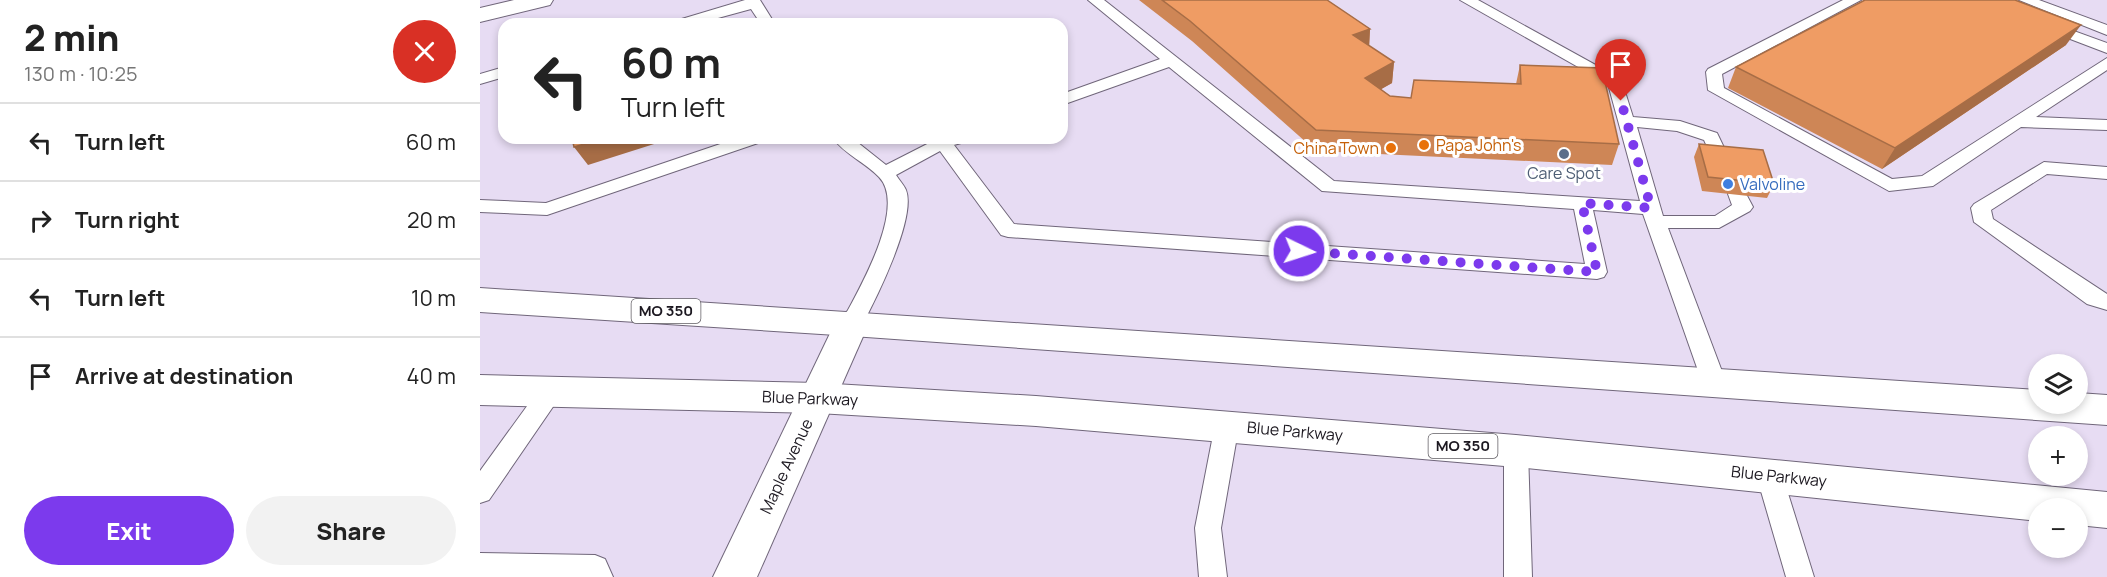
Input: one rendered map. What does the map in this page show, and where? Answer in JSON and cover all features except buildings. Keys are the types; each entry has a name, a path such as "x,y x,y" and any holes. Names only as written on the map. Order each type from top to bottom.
{"main road":[{"path":"480,15 542,0"},
{"name":"MO 350","path":"480,300 852,322 2107,410"},
{"name":"Maple Avenue","path":"735,577 852,322"},
{"name":"Blue Parkway","path":"480,390 818,398 1227,425 1768,474 2107,510"}],"lane":[{"path":"1095,0 1329,187 1582,203 1654,215 1719,222 1743,207 1737,194"},
{"path":"1467,0 1615,82 1654,215 1714,382"},
{"path":"1854,0 1714,72 1716,90 1889,185 1926,182 2107,63"},
{"path":"2030,1 2103,24"},
{"path":"700,18 754,2 764,18"},
{"path":"2033,20 2107,48"},
{"path":"1068,98 1170,61"},
{"path":"480,79 498,74"},
{"path":"1626,121 1680,126 1711,137 1721,160"},
{"path":"2016,122 2107,125"},
{"path":"480,206 547,209 737,144"},
{"path":"848,144 862,158 886,173 898,192 895,219 881,268 852,322"},
{"path":"886,173 928,149 942,144"},
{"path":"952,144 1008,230 1597,272 1582,203"},
{"path":"2107,173 2044,168 1981,208 1984,222 2095,299 2107,302"},
{"path":"480,492 551,392"},
{"path":"1213,577 1208,528 1227,425"},
{"path":"1516,451 1518,577"},
{"path":"1768,474 1800,577"},
{"path":"480,566 595,568 599,577"}],"place":[{"name":"Papa John's","path":"1424,145"},
{"name":"China Town","path":"1391,148"},
{"name":"Care Spot","path":"1564,154"},
{"name":"Valvoline","path":"1728,184"}],"route":[{"path":"1299,251 1597,272 1582,203 1651,208 1621,101"}]}
